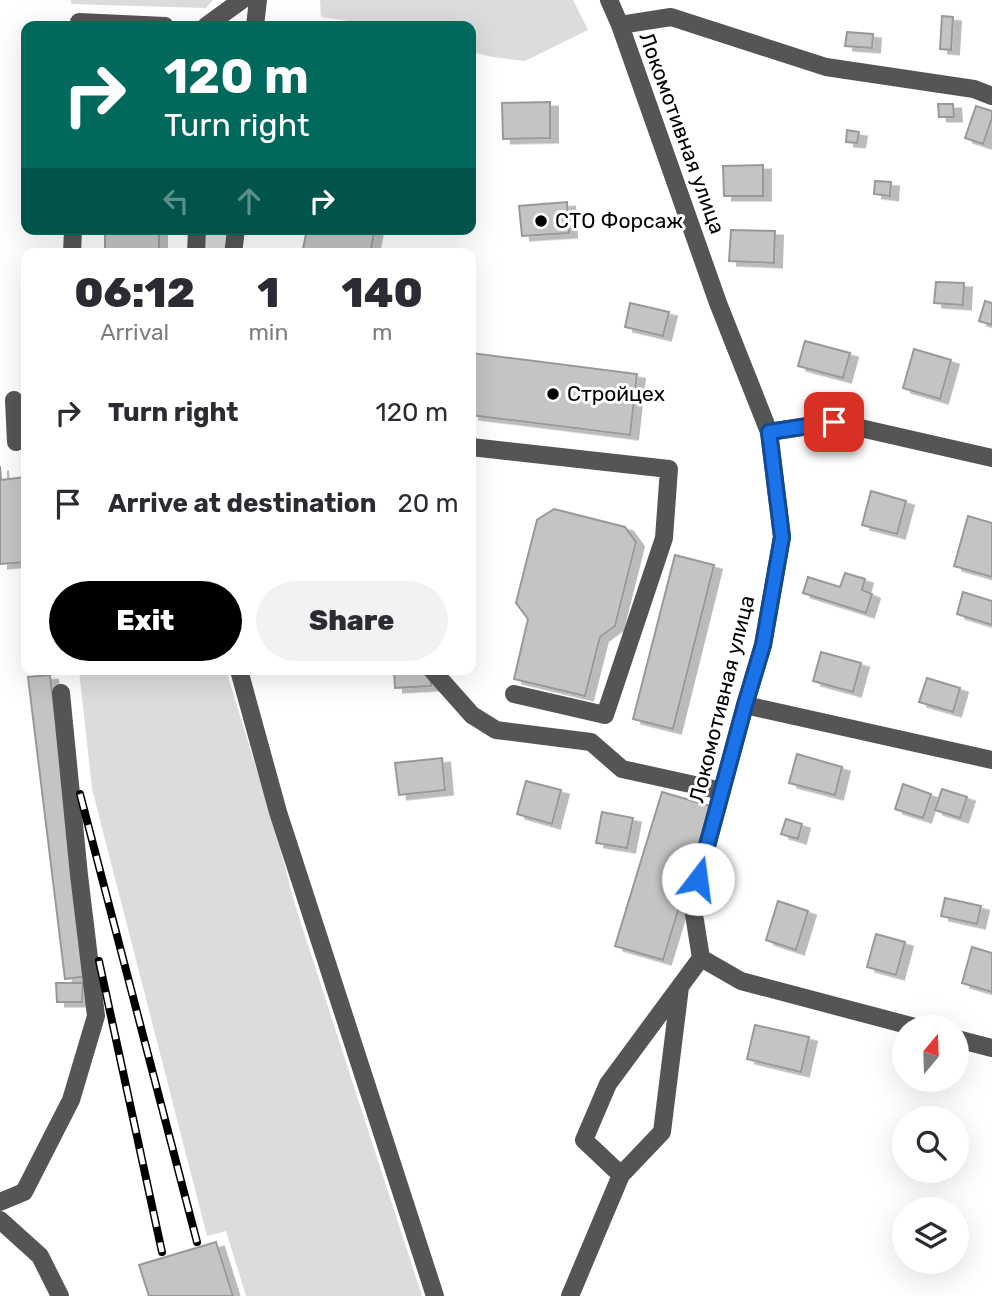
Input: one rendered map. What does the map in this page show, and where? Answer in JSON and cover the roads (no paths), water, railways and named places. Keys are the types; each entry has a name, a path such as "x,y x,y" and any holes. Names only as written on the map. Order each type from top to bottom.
{"street":[{"path":"213,21 242,0"},
{"path":"256,21 258,0"},
{"name":"Локомотивная улица","path":"608,0 620,25 719,303 769,432 782,537 763,645 692,902 701,958"},
{"path":"620,25 671,17 825,67 974,89 992,96"},
{"path":"14,400 16,442 21,440"},
{"path":"769,432 834,422 992,458"},
{"path":"476,448 669,469 664,538 605,715 514,694"},
{"path":"240,675 278,812 435,1296"},
{"path":"436,675 472,715 496,730 592,742 622,769 722,791"},
{"path":"0,1202 24,1192 71,1100 96,1016 61,693"},
{"path":"745,705 992,760"},
{"path":"621,1175 584,1140 608,1084 701,958 741,981 892,1021"},
{"path":"570,1296 621,1175 662,1132 680,987"},
{"path":"970,1042 992,1048"},
{"path":"0,1220 40,1256 60,1296"}],"railway":[{"path":"80,794 197,1242"},
{"path":"99,961 162,1252"}],"place":[{"name":"СТО Форсаж","path":"541,221"},
{"name":"Стройцех","path":"553,394"}]}
